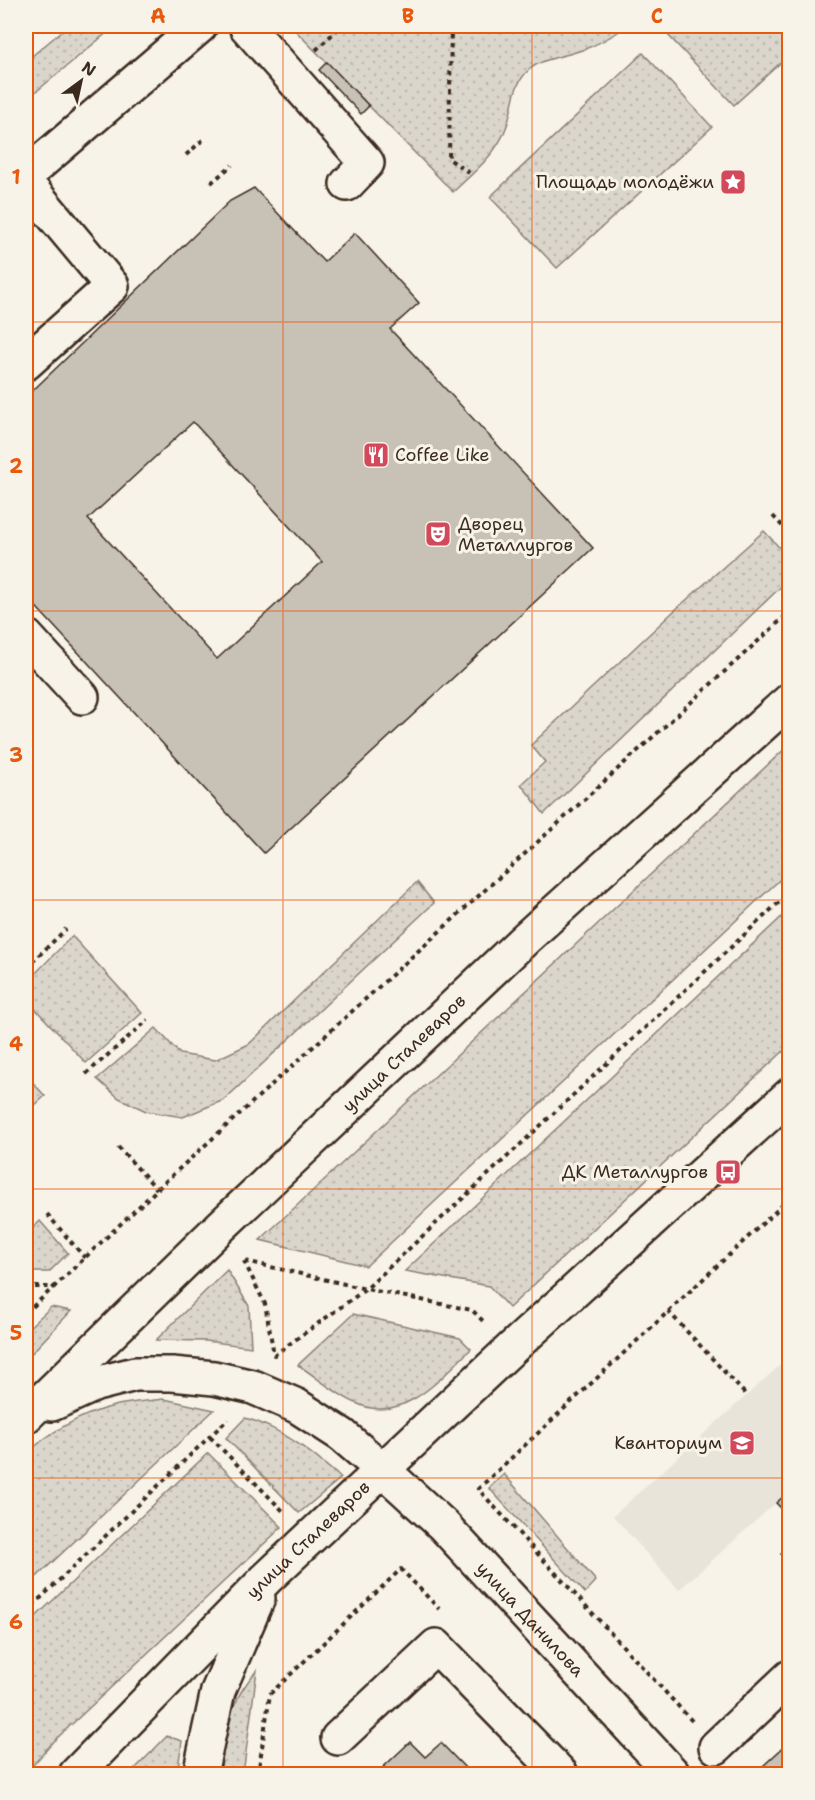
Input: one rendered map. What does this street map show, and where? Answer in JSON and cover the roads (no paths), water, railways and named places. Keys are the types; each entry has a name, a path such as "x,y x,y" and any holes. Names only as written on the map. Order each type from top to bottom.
{"main road":[{"path":"26,175 200,26"},
{"path":"246,26 368,163 347,184"},
{"path":"26,183 112,286 26,363"},
{"path":"26,636 82,697"},
{"name":"улица Сталеваров","path":"26,1416 216,1231 525,939 789,700"},
{"name":"улица Сталеваров","path":"76,1774 266,1579 789,1095"},
{"name":"улица Данилова","path":"26,1416 96,1384 135,1374 172,1374 214,1378 252,1387 297,1406 342,1435 443,1525 663,1771"},
{"path":"200,1774 218,1691 266,1579"},
{"path":"338,1738 436,1646 561,1774"},
{"path":"716,1747 789,1677"}],"place":[{"name":"Площадь молодёжи","path":"733,182"},
{"name":"Coffee Like","path":"376,455"},
{"name":"Дворец Металлургов","path":"438,534"},
{"name":"ДК Металлургов","path":"728,1172"},
{"name":"Кванториум","path":"742,1443"}]}
